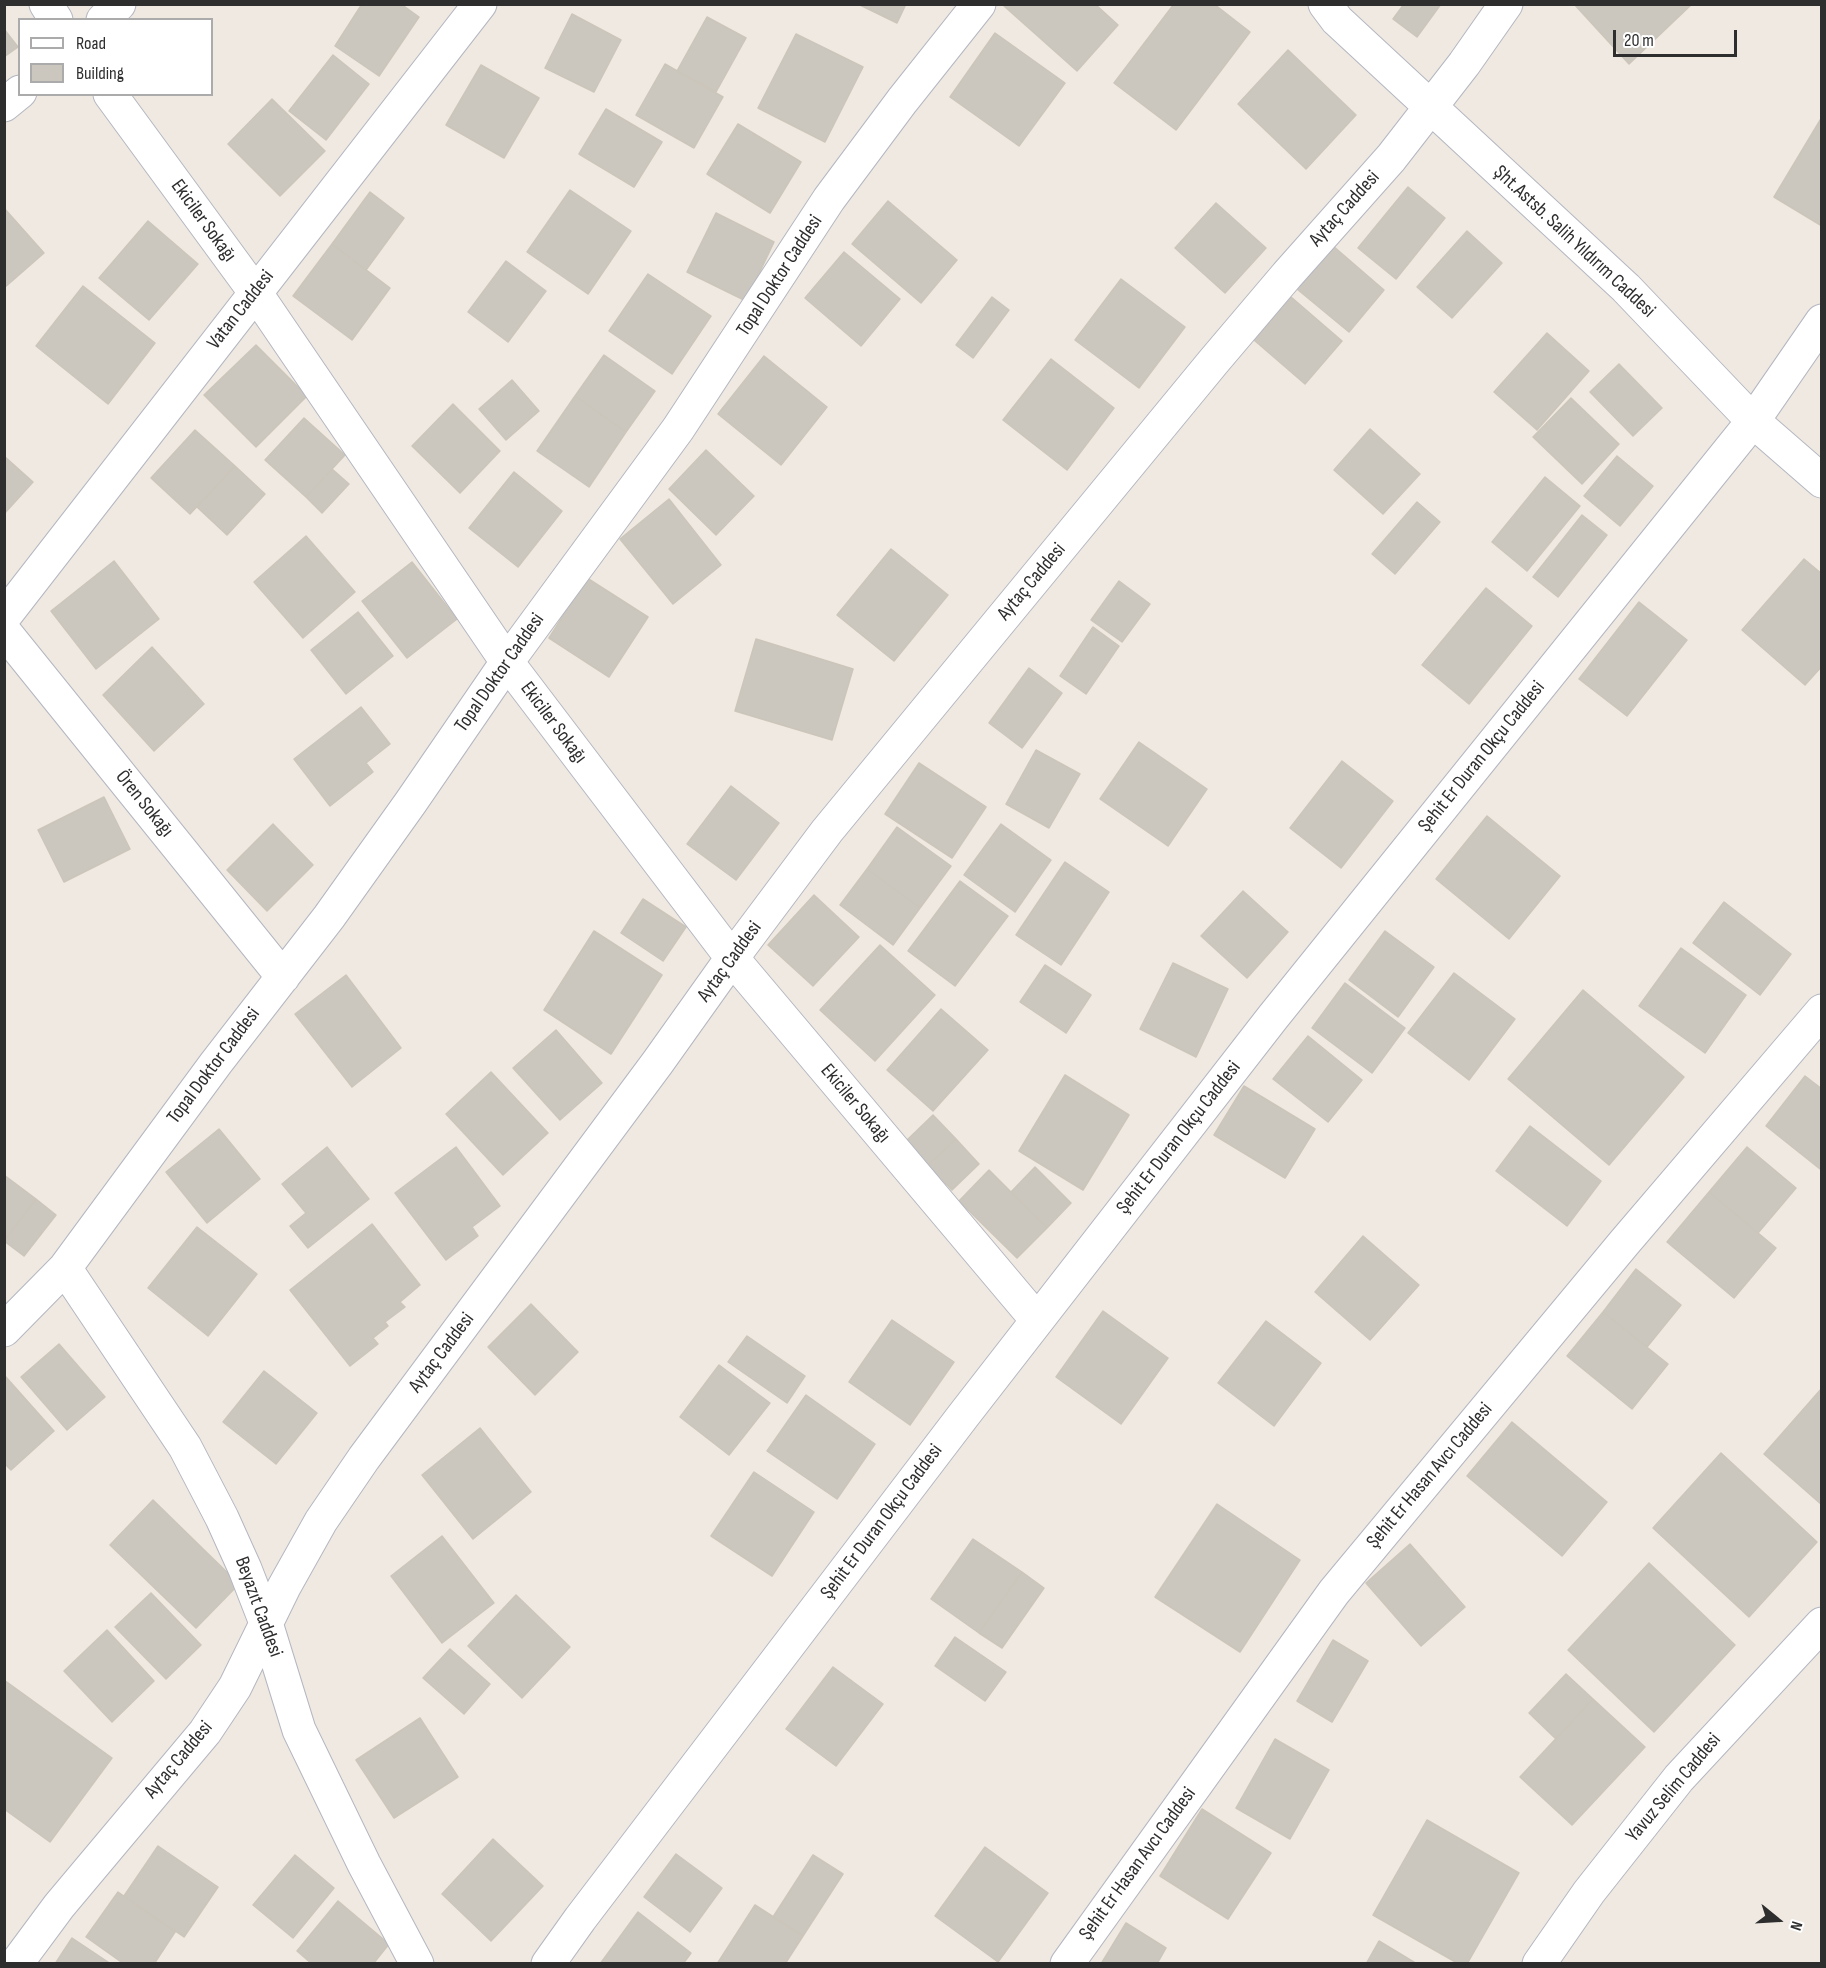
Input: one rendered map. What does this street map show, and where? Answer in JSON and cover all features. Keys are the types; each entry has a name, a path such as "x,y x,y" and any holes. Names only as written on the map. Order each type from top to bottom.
{"street":[{"path":"46,4 56,18"},
{"path":"105,18 119,4"},
{"name":"Vatan Caddesi","path":"4,617 480,4"},
{"name":"Topal Doktor Caddesi","path":"4,1330 65,1268 216,1063 329,917 507,662 678,429 829,199 902,100 979,4"},
{"name":"Şht.Astsb. Salih Yıldırım Caddesi","path":"1325,4 1337,20 1430,108 1626,288 1753,421 1821,481"},
{"name":"Aytaç Caddesi","path":"16,1964 66,1897 205,1732 236,1687 266,1623 321,1521 363,1458 827,831 1214,361 1391,158 1506,4"},
{"path":"4,105 18,94"},
{"name":"Ekiciler Sokağı","path":"111,96 255,292 507,662 732,958 1037,1320"},
{"name":"Şehit Er Duran Okçu Caddesi","path":"548,1964 1037,1320 1281,1008 1753,421 1821,321"},
{"name":"Ören Sokağı","path":"4,630 283,977"},
{"name":"Şehit Er Hasan Avcı Caddesi","path":"1067,1964 1334,1592 1821,1011"},
{"name":"Beyazıt Caddesi","path":"65,1268 185,1447 241,1558 266,1623 299,1731 364,1864 417,1964"},
{"name":"Yavuz Selim Caddesi","path":"1539,1964 1589,1892 1679,1778 1821,1624"}],"building":[{"path":"362,4 401,4 419,17 379,76 335,46"},
{"path":"858,4 906,4 897,23"},
{"path":"1005,4 1095,4 1118,25 1077,71 1004,6"},
{"path":"1174,4 1214,4 1250,32 1176,130 1114,83"},
{"path":"1404,4 1441,4 1417,37 1393,19"},
{"path":"1574,4 1692,4 1629,64"},
{"path":"572,14 621,40 594,92 545,68"},
{"path":"707,17 746,38 716,92 677,71"},
{"path":"4,29 18,47 4,57"},
{"path":"995,33 1065,83 1019,146 950,97"},
{"path":"796,34 863,67 825,142 758,108"},
{"path":"1288,50 1356,115 1306,169 1238,104"},
{"path":"333,55 369,84 326,140 289,111"},
{"path":"665,64 723,97 694,148 636,115"},
{"path":"481,65 539,98 504,158 446,125"},
{"path":"272,99 325,151 280,196 228,144"},
{"path":"606,109 662,142 634,187 579,154"},
{"path":"1822,117 1822,226 1774,197"},
{"path":"738,124 801,162 770,213 707,174"},
{"path":"1408,187 1445,218 1396,279 1358,248"},
{"path":"570,190 631,231 588,294 527,252"},
{"path":"370,192 404,218 366,270 332,244"},
{"path":"888,201 957,260 921,303 852,244"},
{"path":"1216,203 1266,248 1225,293 1175,248"},
{"path":"4,208 44,253 4,288"},
{"path":"716,213 774,242 746,301 687,272"},
{"path":"148,221 198,264 149,320 99,278"},
{"path":"1467,231 1502,263 1452,318 1417,287"},
{"path":"332,244 390,288 352,340 293,296"},
{"path":"1333,246 1384,290 1349,332 1297,289"},
{"path":"844,252 900,299 861,346 805,298"},
{"path":"506,261 546,291 508,342 468,312"},
{"path":"648,274 711,316 672,374 609,331"},
{"path":"1121,279 1185,327 1139,388 1075,340"},
{"path":"83,286 155,343 108,404 36,346"},
{"path":"992,297 1009,310 973,358 956,345"},
{"path":"1291,297 1342,341 1305,384 1254,340"},
{"path":"1547,333 1589,371 1537,430 1494,392"},
{"path":"256,345 307,396 256,447 204,395"},
{"path":"604,355 655,391 626,432 575,396"},
{"path":"764,356 827,407 781,465 718,414"},
{"path":"1051,359 1114,408 1067,470 1003,420"},
{"path":"1619,364 1662,408 1633,436 1590,392"},
{"path":"512,380 539,411 506,440 479,409"},
{"path":"575,396 626,432 589,487 537,451"},
{"path":"1571,398 1619,444 1582,484 1533,437"},
{"path":"453,404 500,451 460,493 412,446"},
{"path":"304,418 345,455 306,497 265,460"},
{"path":"1370,429 1420,474 1383,514 1334,470"},
{"path":"195,430 235,466 190,514 151,478"},
{"path":"706,450 754,496 716,535 669,489"},
{"path":"4,456 33,482 4,514"},
{"path":"1617,456 1653,486 1620,526 1584,496"},
{"path":"235,466 265,494 227,535 197,507"},
{"path":"332,469 349,484 322,513 306,497"},
{"path":"514,472 562,511 518,567 469,528"},
{"path":"1545,477 1580,506 1527,571 1492,542"},
{"path":"669,499 721,565 673,604 620,539"},
{"path":"1417,502 1440,522 1395,574 1372,554"},
{"path":"1582,515 1607,535 1558,597 1533,577"},
{"path":"306,536 355,592 303,638 254,582"},
{"path":"891,549 948,595 894,661 837,615"},
{"path":"1804,559 1822,574 1822,666 1805,685 1742,630"},
{"path":"114,561 159,619 96,669 51,611"},
{"path":"412,562 457,619 407,658 362,601"},
{"path":"587,578 648,617 609,677 549,638"},
{"path":"1119,581 1150,604 1122,642 1091,620"},
{"path":"1486,588 1532,626 1469,704 1422,665"},
{"path":"1639,602 1687,640 1627,716 1579,679"},
{"path":"358,612 393,656 346,694 311,650"},
{"path":"1093,627 1119,646 1086,694 1060,676"},
{"path":"756,639 853,669 832,740 735,711"},
{"path":"152,647 204,704 154,751 103,695"},
{"path":"1029,668 1062,693 1022,748 989,723"},
{"path":"361,707 390,744 366,763 373,772 330,806 294,759"},
{"path":"1139,742 1207,789 1168,846 1100,799"},
{"path":"1036,750 1080,774 1049,828 1006,804"},
{"path":"1342,761 1393,801 1341,868 1290,828"},
{"path":"919,763 986,807 952,858 885,814"},
{"path":"731,786 779,823 736,880 687,844"},
{"path":"104,797 130,849 64,882 38,830"},
{"path":"1487,816 1560,876 1509,939 1436,879"},
{"path":"273,824 313,865 267,911 227,870"},
{"path":"1001,824 1051,860 1015,912 964,875"},
{"path":"897,827 951,866 920,908 867,869"},
{"path":"1065,862 1109,892 1061,965 1016,935"},
{"path":"867,869 920,908 893,945 840,905"},
{"path":"960,881 1008,916 955,986 908,951"},
{"path":"1243,891 1288,932 1247,978 1201,936"},
{"path":"814,895 859,937 813,986 768,945"},
{"path":"643,899 686,927 663,961 621,933"},
{"path":"1724,902 1791,954 1760,995 1693,943"},
{"path":"594,931 662,975 611,1054 544,1010"},
{"path":"1385,931 1434,967 1398,1017 1349,980"},
{"path":"880,945 935,995 875,1061 820,1010"},
{"path":"1681,948 1746,995 1705,1053 1639,1006"},
{"path":"1173,963 1228,989 1196,1057 1140,1029"},
{"path":"1045,965 1091,995 1066,1033 1020,1002"},
{"path":"1454,973 1515,1019 1469,1080 1408,1033"},
{"path":"346,975 401,1048 352,1087 295,1014"},
{"path":"1345,983 1405,1028 1372,1073 1312,1028"},
{"path":"1583,990 1684,1077 1609,1165 1508,1079"},
{"path":"941,1009 988,1050 933,1111 887,1070"},
{"path":"556,1030 602,1083 560,1120 513,1068"},
{"path":"1308,1036 1362,1080 1328,1122 1273,1079"},
{"path":"491,1072 548,1133 503,1175 446,1114"},
{"path":"1065,1075 1129,1115 1083,1190 1019,1151"},
{"path":"1805,1076 1822,1089 1822,1167 1820,1169 1766,1126"},
{"path":"1244,1086 1315,1129 1285,1178 1214,1135"},
{"path":"933,1115 956,1139 928,1165 905,1142"},
{"path":"1530,1126 1601,1181 1567,1226 1496,1171"},
{"path":"219,1129 260,1179 207,1223 166,1172"},
{"path":"956,1139 979,1164 952,1190 928,1165"},
{"path":"327,1147 369,1199 308,1248 290,1226 306,1213 282,1184"},
{"path":"456,1147 500,1206 472,1227 478,1236 446,1260 395,1193"},
{"path":"1747,1147 1796,1188 1758,1233 1709,1192"},
{"path":"1035,1167 1071,1203 1047,1228 1011,1192"},
{"path":"989,1170 1047,1228 1017,1258 959,1201"},
{"path":"4,1175 36,1199 4,1241"},
{"path":"1709,1192 1776,1248 1734,1298 1667,1242"},
{"path":"36,1199 56,1215 24,1256 4,1241"},
{"path":"372,1224 420,1285 400,1302 405,1307 385,1322 388,1326 373,1338 378,1344 350,1366 290,1290"},
{"path":"197,1227 257,1274 208,1336 148,1288"},
{"path":"1363,1236 1419,1285 1370,1340 1315,1292"},
{"path":"1636,1269 1681,1305 1647,1347 1603,1312"},
{"path":"531,1304 578,1352 535,1395 488,1347"},
{"path":"1103,1311 1168,1358 1121,1424 1056,1377"},
{"path":"1603,1312 1668,1364 1632,1409 1567,1356"},
{"path":"892,1320 954,1362 910,1425 849,1382"},
{"path":"1266,1321 1321,1363 1274,1426 1218,1383"},
{"path":"747,1336 805,1376 787,1403 728,1362"},
{"path":"59,1344 105,1397 67,1430 21,1377"},
{"path":"719,1365 770,1403 729,1455 680,1417"},
{"path":"264,1371 317,1413 276,1464 223,1422"},
{"path":"5,1376 54,1431 11,1470 4,1463"},
{"path":"1822,1388 1822,1505 1764,1454"},
{"path":"806,1395 875,1444 837,1499 767,1451"},
{"path":"1512,1422 1607,1502 1562,1556 1467,1476"},
{"path":"480,1428 531,1492 473,1539 422,1475"},
{"path":"1721,1453 1817,1542 1749,1617 1653,1528"},
{"path":"754,1472 814,1512 772,1576 711,1536"},
{"path":"153,1500 239,1584 196,1628 110,1545"},
{"path":"1217,1504 1300,1560 1240,1652 1155,1597"},
{"path":"442,1536 494,1603 442,1643 391,1576"},
{"path":"973,1539 1022,1572 979,1633 931,1599"},
{"path":"1410,1544 1465,1607 1421,1646 1366,1583"},
{"path":"1649,1563 1735,1645 1654,1732 1568,1650"},
{"path":"1022,1572 1044,1588 1002,1648 979,1633"},
{"path":"151,1593 201,1645 166,1679 115,1627"},
{"path":"516,1595 570,1647 522,1698 468,1646"},
{"path":"107,1630 154,1681 112,1722 64,1671"},
{"path":"955,1637 1006,1672 985,1701 935,1666"},
{"path":"1333,1640 1368,1661 1332,1722 1297,1701"},
{"path":"450,1649 490,1684 464,1714 423,1678"},
{"path":"833,1667 883,1704 836,1766 786,1729"},
{"path":"1566,1674 1593,1699 1556,1739 1529,1713"},
{"path":"4,1680 112,1758 50,1842 4,1809"},
{"path":"1593,1699 1645,1747 1572,1825 1520,1777"},
{"path":"420,1718 458,1777 394,1818 356,1760"},
{"path":"1275,1739 1329,1770 1290,1839 1236,1808"},
{"path":"1202,1809 1271,1853 1228,1919 1160,1876"},
{"path":"1427,1820 1519,1873 1467,1964 1459,1964 1373,1915"},
{"path":"493,1839 543,1886 491,1941 442,1894"},
{"path":"158,1846 218,1887 184,1937 124,1896"},
{"path":"985,1847 1048,1893 998,1962 935,1916"},
{"path":"676,1854 722,1888 690,1932 644,1897"},
{"path":"295,1855 334,1888 293,1938 253,1905"},
{"path":"813,1855 843,1874 803,1936 773,1917"},
{"path":"118,1892 175,1932 154,1964 124,1964 86,1937"},
{"path":"338,1901 389,1944 373,1964 312,1964 297,1951"},
{"path":"755,1905 803,1936 785,1964 717,1964"},
{"path":"638,1912 691,1953 683,1964 600,1964"},
{"path":"1126,1923 1166,1948 1157,1964 1101,1964"},
{"path":"72,1938 111,1964 55,1964"},
{"path":"1379,1941 1417,1964 1366,1964"}]}
